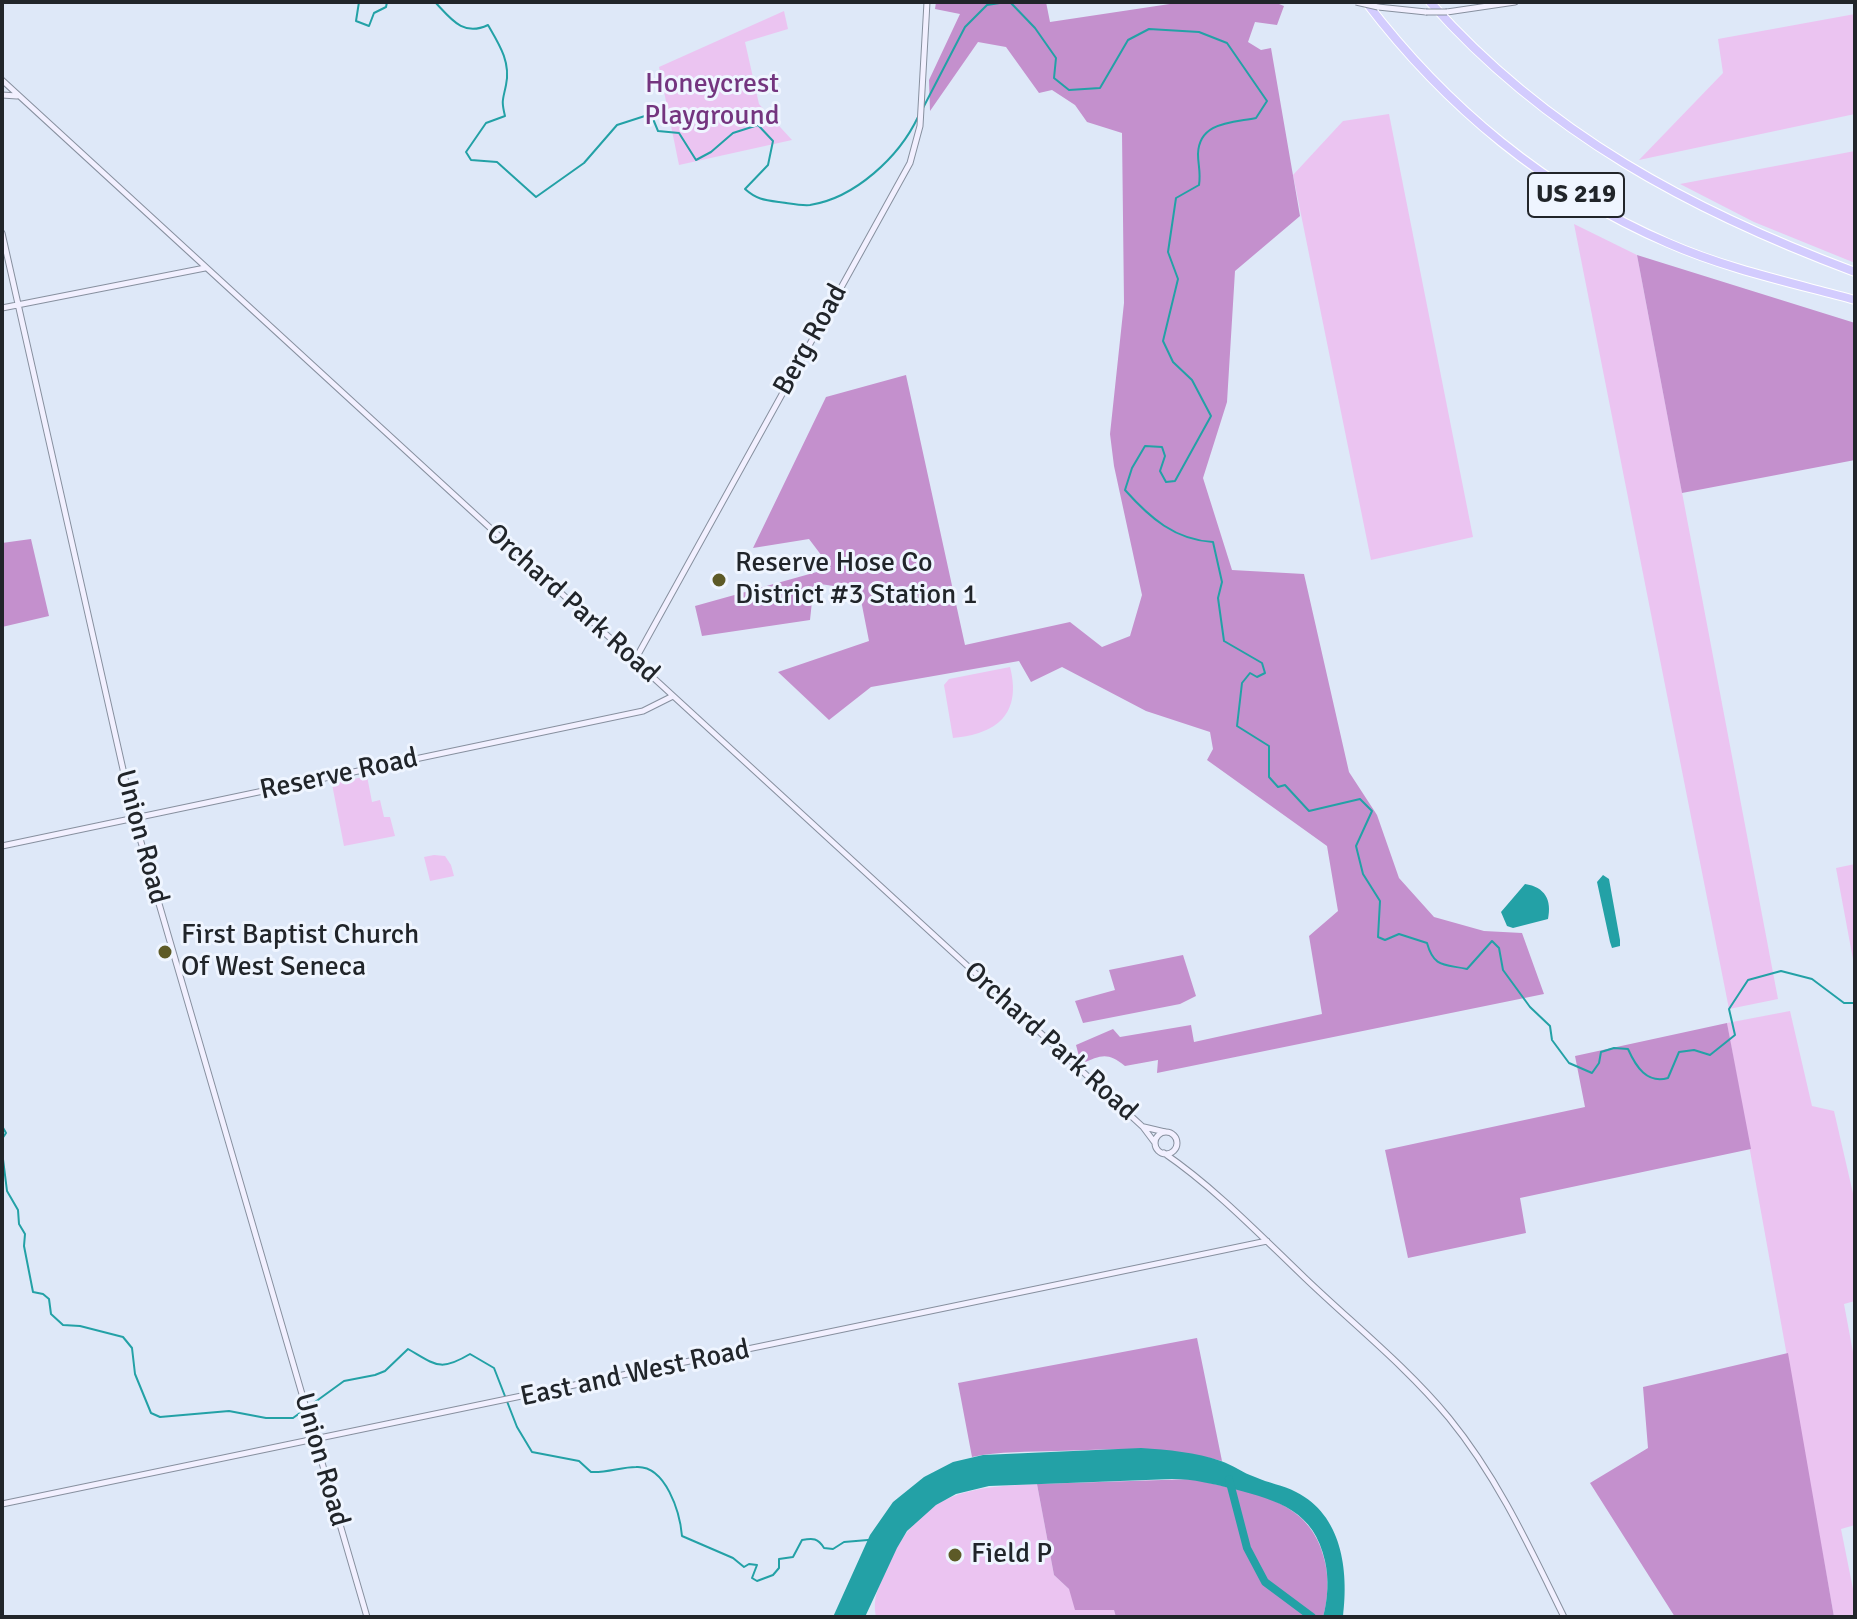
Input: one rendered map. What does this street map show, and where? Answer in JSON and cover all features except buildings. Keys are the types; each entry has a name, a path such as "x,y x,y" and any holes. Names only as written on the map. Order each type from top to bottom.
{"highway":[{"name":"US 219","path":"1366,2 1418,66 1483,128 1582,199 1671,245 1737,268 1855,300"},
{"name":"US 219","path":"1430,2 1470,46 1530,99 1618,160 1773,242 1855,272"}],"main road":[{"name":"Berg Road","path":"635,660 910,163 920,126 927,2"},
{"path":"1356,2 1426,12 1515,2"},
{"name":"Orchard Park Road","path":"2,80 1143,1127 1155,1143"},
{"path":"2,95 21,97"},
{"name":"Union Road","path":"2,233 134,818 367,1617"},
{"path":"2,308 206,267"},
{"name":"Reserve Road","path":"2,846 643,711 673,696"},
{"name":"Orchard Park Road","path":"1143,1127 1165,1132"},
{"path":"1186,1169 1175,1147 1175,1138 1165,1132 1157,1136 1157,1150 1186,1169 1267,1241 1395,1360 1460,1431 1504,1498 1564,1617"},
{"path":"1164,1153 1170,1153 1175,1147"},
{"name":"East and West Road","path":"2,1504 1267,1241"}],"green space":[{"name":"Honeycrest Playground","path":"784,11 788,29 745,42 759,104 792,140 679,165 659,67"},
{"path":"1855,14 1855,114 1639,160 1723,73 1718,39"},
{"path":"1389,114 1473,537 1371,560 1293,175 1343,121"},
{"path":"1855,151 1855,263 1754,222 1680,184"},
{"path":"1574,224 1637,255 1778,999 1729,1009"},
{"path":"1010,667 1012,697 1002,719 982,732 953,738 944,685 949,679"},
{"path":"367,776 372,802 380,800 384,817 390,817 395,836 344,846 332,784"},
{"path":"445,856 454,876 430,881 424,857"},
{"path":"1855,864 1855,970 1836,868"},
{"path":"1790,1011 1812,1106 1834,1111 1855,1202 1855,1301 1844,1304 1855,1363 1855,1525 1841,1529 1855,1599 1855,1617 1834,1617 1727,1023"},
{"path":"1037,1484 1054,1575 1069,1589 1114,1610 1116,1617 876,1617 876,1596 889,1564 902,1540 931,1508 967,1492"}],"shaded area":[{"path":"936,2 1046,2 1050,22 1183,2 1274,2 1284,6 1277,25 1255,22 1248,42 1261,50 1271,48 1300,216 1235,271 1227,402 1203,478 1232,570 1304,574 1349,772 1377,815 1399,878 1434,917 1484,931 1522,933 1544,994 1157,1073 1158,1060 1125,1066 1104,1056 1081,1064 1076,1045 1113,1029 1120,1037 1191,1025 1194,1042 1322,1014 1309,936 1338,911 1327,846 1207,760 1213,749 1210,732 1146,711 1062,667 1031,682 1019,661 871,687 829,720 778,672 869,641 859,590 814,583 810,620 702,636 695,606 831,568 809,539 753,548 826,397 906,375 965,645 1070,622 1102,647 1130,636 1142,595 1110,434 1124,303 1122,133 1087,122 1075,105 1052,90 1039,93 1006,47 978,42 930,111 929,80 960,14 935,9"},
{"path":"1637,255 1855,323 1855,460 1682,493"},
{"path":"31,539 49,616 2,627 2,543"},
{"path":"1183,955 1196,996 1180,1004 1083,1023 1075,1001 1115,990 1109,970"},
{"path":"1727,1023 1751,1149 1520,1198 1526,1233 1408,1258 1385,1150 1585,1107 1575,1056"},
{"path":"1197,1338 1222,1461 1180,1453 1120,1450 1014,1452 972,1457 958,1383"},
{"path":"1788,1353 1834,1617 1675,1617 1590,1483 1648,1448 1643,1387"},
{"path":"1193,1479 1274,1501 1292,1510 1306,1523 1318,1540 1325,1562 1327,1590 1323,1617 1116,1617 1114,1610 1075,1610 1069,1589 1054,1575 1037,1484"}],"water":[{"path":"1603,875 1609,879 1620,940 1620,946 1612,948 1597,882"},
{"path":"1525,884 1538,888 1546,896 1548,919 1513,928 1507,926 1501,912"},
{"path":"1141,1448 1211,1458 1291,1490 1311,1502 1333,1529 1339,1546 1345,1581 1343,1617 1323,1617 1327,1589 1325,1561 1320,1544 1303,1519 1280,1504 1250,1493 1203,1482 1172,1479 989,1486 956,1494 936,1505 907,1531 865,1617 833,1617 870,1535 893,1502 924,1477 953,1462 983,1455"}],"waterway":[{"path":"359,2 356,21 369,26 374,13 386,7 387,2"},
{"path":"435,2 452,20 464,27 471,29 488,25 500,46 507,69 503,103 505,116 486,123 466,152 471,160 497,162 536,197 584,163 617,125 651,114 658,131 679,133 696,160 733,133 758,125 773,141 768,165 745,189 765,200 810,205 843,194 874,173 899,147 918,117"},
{"path":"923,108 965,27 987,5 1006,2"},
{"path":"1010,2 1035,28 1056,58 1054,78 1069,90 1100,88 1128,40 1149,29 1199,32 1227,43 1267,101 1256,118 1218,126 1204,136 1198,154 1199,185 1176,198 1168,252 1178,279 1163,341 1173,362 1192,380 1211,416 1175,481 1166,482 1160,471 1165,456 1162,447 1145,446 1132,468 1125,490 1164,526 1187,537 1213,542 1222,582 1218,598 1224,641 1262,663 1265,673 1257,677 1250,673 1242,683 1237,726 1269,746 1269,777 1278,787 1285,785 1309,811 1360,799 1372,811 1356,846 1363,874 1380,901 1378,937 1385,940 1399,934 1427,943 1437,961 1467,969 1492,941 1499,948 1503,970 1530,1007 1550,1026 1552,1040 1569,1063 1592,1073 1599,1063 1601,1052 1614,1048 1628,1049 1639,1068 1648,1076 1668,1078 1679,1052 1694,1050 1710,1055 1735,1035 1729,1009 1748,980 1781,971 1812,979 1844,1003 1855,1003"},
{"path":"2,1126 6,1133 2,1139"},
{"path":"2,1151 7,1191 18,1210 19,1224 25,1234 24,1246 33,1292 49,1299 51,1314 63,1325 123,1337 132,1348 135,1374 151,1413 160,1417 229,1411 266,1418 293,1418 344,1381 385,1371 408,1349 425,1359 445,1365 470,1354 494,1368 517,1427 532,1452 579,1461 591,1472 647,1468 670,1492 682,1536 733,1558 744,1567 757,1565 752,1578 757,1581 773,1575 779,1568 779,1559 793,1557 802,1540 815,1540 824,1548 833,1549 844,1542 868,1540"},
{"path":"1229,1479 1247,1548 1265,1582 1312,1617"}],"place":[{"name":"Reserve Hose Co District #3 Station 1","path":"719,580"},
{"name":"First Baptist Church Of West Seneca","path":"165,952"},
{"name":"Field P","path":"955,1555"}]}
